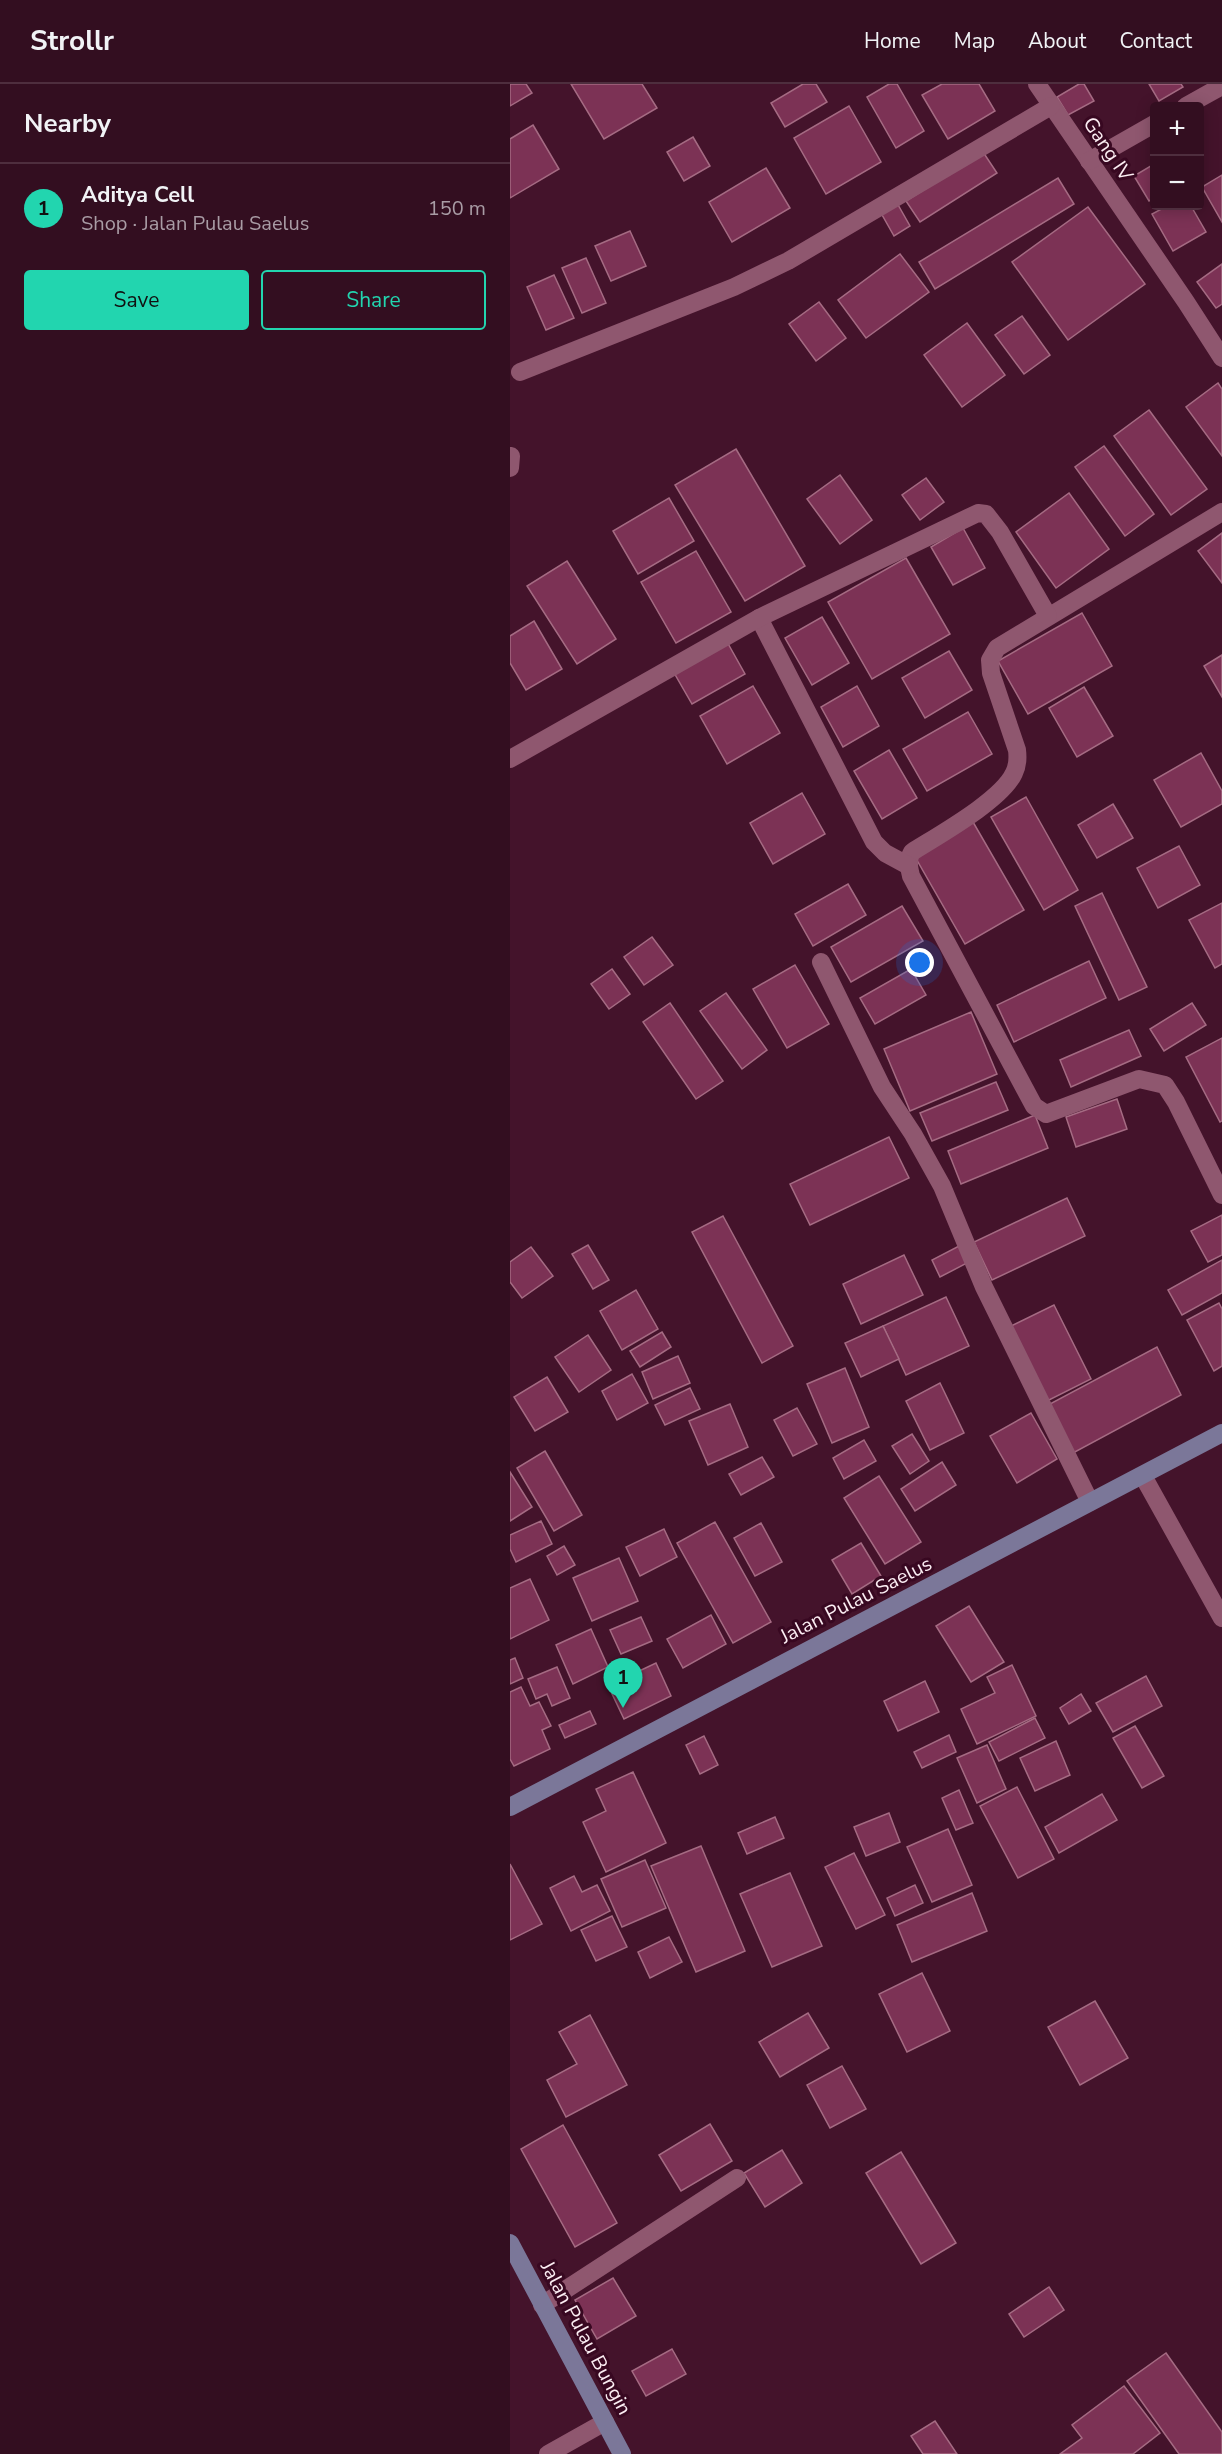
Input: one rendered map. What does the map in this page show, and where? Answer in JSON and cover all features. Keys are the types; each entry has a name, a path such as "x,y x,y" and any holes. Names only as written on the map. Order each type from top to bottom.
{"street":[{"name":"Gang IV","path":"1037,84 1222,358"},
{"path":"1193,102 1222,86"},
{"path":"520,372 734,287 777,266 877,210 1052,106"},
{"path":"1089,161 1150,127"},
{"path":"510,468 511,456"},
{"path":"1222,512 998,648 990,660 991,673 1017,750 1018,761 1014,774 1003,788 981,807 912,852 909,858 911,876 1034,1106 1046,1114 1139,1079 1165,1085 1176,1102 1222,1195"},
{"path":"510,759 759,618 978,513 986,514 1000,532 1048,616"},
{"path":"759,618 874,842 885,854 909,866"},
{"path":"820,962 882,1087 913,1134 942,1186 984,1287 1090,1502"},
{"name":"Jalan Pulau Saelus","path":"510,1807 1222,1433"},
{"path":"1143,1476 1222,1618"},
{"path":"542,2305 737,2178"},
{"name":"Jalan Pulau Bungin","path":"510,2243 622,2454"},
{"path":"548,2454 605,2421"}],"building":[{"path":"510,84 526,84 532,93 510,106"},
{"path":"571,84 642,84 657,108 604,139"},
{"path":"803,84 816,84 827,102 785,127 771,103"},
{"path":"889,84 897,84 924,131 896,148 867,97"},
{"path":"942,84 979,84 995,111 948,139 922,95"},
{"path":"1079,84 1084,84 1094,101 1068,115 1057,97"},
{"path":"1149,84 1181,84 1183,87 1159,101"},
{"path":"849,106 881,162 826,194 794,138"},
{"path":"533,125 559,169 510,198 510,139"},
{"path":"693,137 710,166 684,181 667,152"},
{"path":"983,152 997,173 920,222 906,201"},
{"path":"1150,166 1150,200 1149,201 1134,176"},
{"path":"766,168 790,208 732,242 709,202"},
{"path":"1222,175 1222,222 1204,190 1204,186"},
{"path":"1058,178 1074,204 935,289 919,262"},
{"path":"897,203 910,226 894,236 881,213"},
{"path":"1088,207 1145,284 1068,340 1012,262"},
{"path":"1160,210 1193,210 1206,232 1173,251 1152,214"},
{"path":"630,231 646,266 611,281 595,246"},
{"path":"900,254 929,292 866,338 838,300"},
{"path":"586,258 606,303 582,313 562,268"},
{"path":"1222,264 1222,304 1216,308 1197,282"},
{"path":"554,275 574,318 546,330 527,287"},
{"path":"819,302 846,338 816,361 789,324"},
{"path":"1022,316 1050,355 1024,374 995,335"},
{"path":"967,323 1005,375 962,407 924,355"},
{"path":"1218,383 1222,389 1222,456 1186,407"},
{"path":"1149,410 1207,489 1171,515 1114,436"},
{"path":"1104,446 1154,514 1125,536 1075,467"},
{"path":"736,449 805,566 745,601 675,485"},
{"path":"840,475 872,520 840,544 807,499"},
{"path":"926,478 944,502 920,520 902,495"},
{"path":"1069,493 1109,549 1056,588 1016,532"},
{"path":"669,498 694,541 638,574 613,531"},
{"path":"963,528 985,568 953,585 931,547"},
{"path":"1222,533 1222,583 1198,551"},
{"path":"696,551 731,612 676,643 641,582"},
{"path":"906,558 950,634 872,679 828,602"},
{"path":"567,561 616,639 577,664 527,586"},
{"path":"1082,613 1112,666 1028,714 998,661"},
{"path":"822,617 849,663 812,685 785,638"},
{"path":"534,621 562,669 526,690 510,663 510,636"},
{"path":"726,640 745,674 692,704 673,671"},
{"path":"949,651 972,690 925,718 902,678"},
{"path":"1222,655 1222,697 1204,666"},
{"path":"753,686 780,733 727,764 700,716"},
{"path":"857,686 879,726 843,747 821,707"},
{"path":"1084,687 1113,736 1077,757 1049,708"},
{"path":"968,712 992,754 927,791 903,749"},
{"path":"889,750 917,798 882,819 854,771"},
{"path":"1201,753 1222,791 1222,804 1181,827 1154,780"},
{"path":"802,793 825,834 773,864 750,823"},
{"path":"1026,797 1078,890 1044,910 991,817"},
{"path":"1113,804 1133,838 1097,858 1078,825"},
{"path":"973,822 1024,910 965,944 914,855"},
{"path":"1179,846 1200,885 1158,908 1137,868"},
{"path":"848,884 866,915 813,946 795,914"},
{"path":"1102,893 1147,987 1119,1000 1075,906"},
{"path":"1222,903 1222,964 1215,968 1189,920"},
{"path":"902,906 923,941 851,982 831,947"},
{"path":"652,937 673,965 644,985 624,957"},
{"path":"1089,961 1106,998 1014,1042 997,1005"},
{"path":"795,965 829,1024 787,1048 753,989"},
{"path":"612,969 630,994 609,1009 591,984"},
{"path":"911,969 926,995 875,1024 860,998"},
{"path":"726,993 767,1050 742,1069 700,1011"},
{"path":"670,1003 723,1081 696,1099 643,1022"},
{"path":"1192,1003 1206,1025 1164,1051 1150,1029"},
{"path":"971,1012 997,1074 910,1111 884,1049"},
{"path":"1129,1030 1141,1056 1071,1087 1060,1060"},
{"path":"1222,1038 1222,1121 1220,1122 1186,1057"},
{"path":"996,1082 1008,1110 932,1141 920,1113"},
{"path":"1117,1099 1127,1129 1076,1147 1066,1117"},
{"path":"1035,1115 1048,1148 961,1184 948,1151"},
{"path":"889,1137 909,1178 810,1225 790,1184"},
{"path":"1067,1198 1085,1236 992,1280 974,1242"},
{"path":"1222,1215 1222,1255 1208,1262 1191,1231"},
{"path":"723,1216 793,1346 762,1363 692,1232"},
{"path":"588,1245 609,1280 593,1289 572,1254"},
{"path":"959,1246 967,1263 940,1277 932,1260"},
{"path":"531,1247 553,1276 522,1298 510,1282 510,1262"},
{"path":"904,1255 923,1295 861,1324 843,1284"},
{"path":"1222,1260 1222,1293 1182,1315 1168,1290"},
{"path":"636,1290 658,1329 622,1350 600,1311"},
{"path":"946,1297 969,1346 906,1375 883,1326"},
{"path":"1219,1303 1222,1309 1222,1366 1214,1371 1187,1320"},
{"path":"1054,1305 1091,1379 1047,1401 1009,1327"},
{"path":"883,1326 899,1359 861,1377 845,1343"},
{"path":"662,1332 671,1347 640,1367 630,1351"},
{"path":"588,1335 611,1370 579,1392 555,1357"},
{"path":"1157,1347 1181,1395 1073,1453 1048,1405"},
{"path":"678,1356 690,1383 653,1399 642,1372"},
{"path":"845,1368 869,1427 832,1443 807,1384"},
{"path":"632,1374 648,1403 617,1420 602,1391"},
{"path":"547,1377 568,1412 535,1431 514,1397"},
{"path":"940,1383 964,1433 930,1450 906,1401"},
{"path":"690,1388 700,1409 665,1425 655,1405"},
{"path":"730,1404 748,1447 708,1465 689,1421"},
{"path":"797,1408 817,1444 793,1456 774,1420"},
{"path":"1031,1413 1057,1459 1017,1483 990,1436"},
{"path":"912,1434 929,1461 910,1474 892,1446"},
{"path":"864,1440 876,1461 844,1479 833,1458"},
{"path":"545,1451 582,1515 554,1531 517,1468"},
{"path":"762,1457 774,1477 741,1495 729,1474"},
{"path":"942,1462 956,1485 915,1511 901,1489"},
{"path":"510,1472 532,1507 510,1521"},
{"path":"879,1476 921,1542 885,1564 844,1498"},
{"path":"541,1521 552,1544 516,1562 510,1549 510,1535"},
{"path":"715,1522 771,1622 733,1643 677,1543"},
{"path":"761,1523 782,1562 755,1576 734,1538"},
{"path":"664,1529 677,1557 640,1576 626,1547"},
{"path":"861,1543 881,1576 852,1594 832,1560"},
{"path":"564,1546 575,1565 557,1575 547,1556"},
{"path":"619,1558 638,1601 592,1621 573,1578"},
{"path":"530,1579 549,1620 510,1639 510,1588"},
{"path":"969,1606 1004,1662 971,1682 936,1626"},
{"path":"711,1615 726,1644 683,1668 667,1639"},
{"path":"641,1617 652,1641 621,1654 610,1630"},
{"path":"591,1629 608,1667 573,1684 556,1645"},
{"path":"515,1658 523,1678 510,1684 510,1660"},
{"path":"656,1663 671,1696 624,1719 605,1679 631,1667 635,1673"},
{"path":"1012,1665 1036,1716 977,1744 961,1709 995,1693 987,1677"},
{"path":"557,1667 570,1698 552,1706 547,1694 536,1699 528,1679"},
{"path":"1146,1676 1162,1706 1113,1732 1096,1703"},
{"path":"925,1681 939,1712 898,1731 884,1701"},
{"path":"521,1687 530,1706 539,1702 551,1726 542,1730 550,1749 514,1766 510,1759 510,1692"},
{"path":"1081,1694 1091,1711 1069,1724 1060,1708"},
{"path":"590,1711 596,1724 565,1738 559,1725"},
{"path":"1035,1718 1045,1738 999,1761 989,1742"},
{"path":"1135,1726 1164,1776 1142,1788 1113,1738"},
{"path":"949,1735 956,1752 922,1768 914,1752"},
{"path":"704,1736 718,1765 700,1774 686,1745"},
{"path":"1056,1741 1070,1775 1035,1791 1020,1758"},
{"path":"987,1745 1006,1789 977,1803 957,1758"},
{"path":"633,1772 666,1843 606,1872 583,1822 606,1811 596,1789"},
{"path":"1017,1787 1054,1859 1018,1878 980,1806"},
{"path":"959,1790 973,1823 956,1830 942,1798"},
{"path":"1102,1794 1117,1820 1059,1853 1045,1827"},
{"path":"889,1813 900,1842 866,1856 854,1827"},
{"path":"775,1817 784,1838 747,1854 738,1833"},
{"path":"948,1829 972,1885 932,1902 907,1847"},
{"path":"701,1846 745,1951 696,1972 651,1866"},
{"path":"854,1853 885,1915 856,1929 825,1867"},
{"path":"645,1860 666,1908 622,1927 601,1879"},
{"path":"510,1864 542,1924 510,1940"},
{"path":"790,1873 822,1946 772,1967 740,1894"},
{"path":"574,1876 582,1892 597,1885 610,1911 571,1931 550,1888"},
{"path":"915,1885 923,1903 895,1916 887,1898"},
{"path":"972,1893 987,1931 912,1962 897,1925"},
{"path":"612,1916 627,1947 596,1961 581,1930"},
{"path":"669,1937 682,1962 650,1978 638,1952"},
{"path":"922,1973 950,2031 907,2052 879,1994"},
{"path":"1095,2001 1128,2058 1080,2085 1048,2027"},
{"path":"808,2013 829,2048 780,2077 759,2042"},
{"path":"590,2015 627,2085 566,2117 547,2080 577,2064 559,2032"},
{"path":"842,2066 866,2109 830,2128 807,2085"},
{"path":"710,2124 732,2161 681,2191 659,2155"},
{"path":"563,2125 617,2223 575,2247 521,2149"},
{"path":"782,2150 802,2183 765,2207 744,2173"},
{"path":"901,2152 956,2243 921,2264 866,2173"},
{"path":"613,2278 636,2316 597,2339 575,2300"},
{"path":"1049,2287 1064,2310 1024,2337 1009,2314"},
{"path":"672,2349 686,2374 646,2396 632,2371"},
{"path":"1166,2353 1222,2432 1222,2454 1179,2454 1127,2381"},
{"path":"1124,2386 1160,2433 1133,2454 1060,2454 1082,2438 1072,2425"},
{"path":"935,2421 957,2454 923,2454 911,2436"}],"place":[{"name":"Aditya Cell","path":"623,1708"}]}
